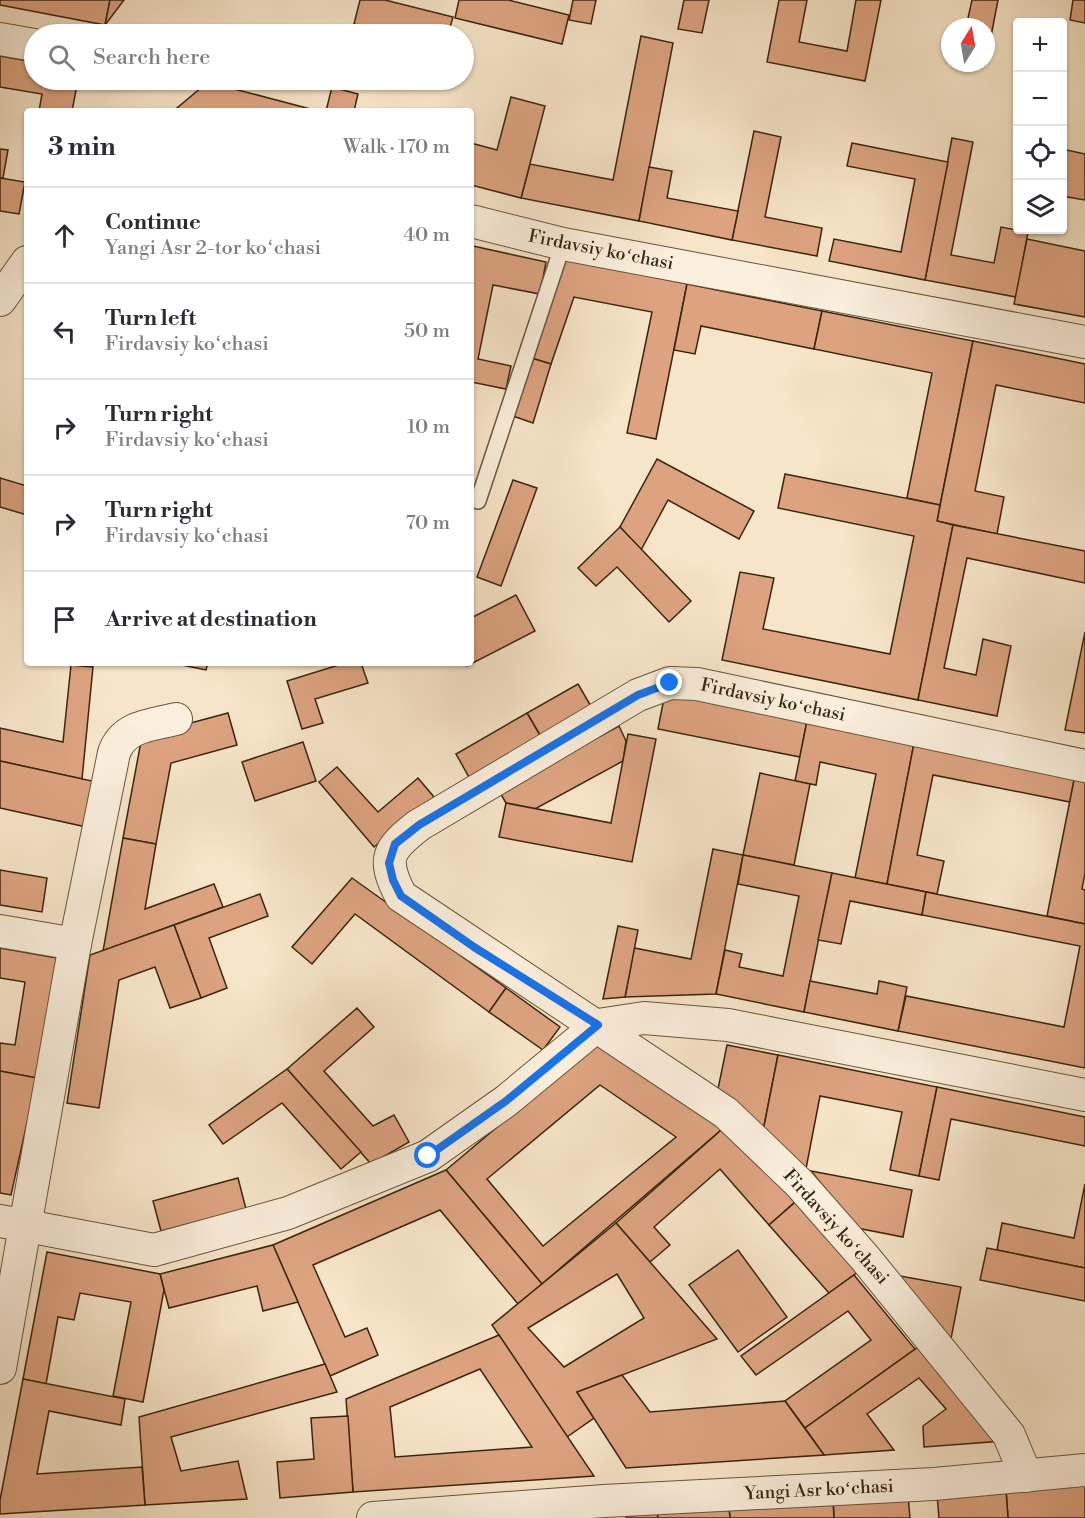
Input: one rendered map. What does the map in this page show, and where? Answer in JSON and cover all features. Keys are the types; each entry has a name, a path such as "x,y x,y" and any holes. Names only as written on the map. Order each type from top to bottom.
{"street":[{"path":"0,39 24,43"},
{"name":"Firdavsiy koʻchasi","path":"474,222 563,244 1085,342"},
{"path":"0,300 24,266"},
{"name":"Firdavsiy koʻchasi","path":"1026,1476 1009,1435 865,1257 799,1183 726,1113 598,1025 474,947 401,896 393,880 389,863 395,844 419,825 638,695 670,683 697,684 1085,766"},
{"path":"0,1368 13,1223 117,745 131,731 176,719"},
{"path":"0,931 75,944"},
{"path":"13,1223 153,1250 288,1214 428,1156 506,1101 598,1025 644,1018 728,1025 1085,1095"},
{"name":"Yangi Asr koʻchasi","path":"373,1518 604,1501 934,1484 1085,1470"}],"lane":[{"path":"478,501 563,244"}],"building":[{"path":"0,0 110,0 105,24 0,5"},
{"path":"110,0 124,0 106,24"},
{"path":"360,0 385,0 453,17 451,24 354,24"},
{"path":"459,0 508,0 569,15 562,44 455,18"},
{"path":"573,0 596,0 591,24 569,20"},
{"path":"684,0 709,0 702,33 678,29"},
{"path":"779,0 807,0 799,42 847,51 856,0 881,0 865,81 767,62"},
{"path":"972,0 998,0 995,18 968,18"},
{"path":"1073,0 1085,0 1085,23 1070,20"},
{"path":"641,36 673,43 639,221 521,198 530,164 613,180"},
{"path":"0,56 24,60 24,90 76,90 73,108 40,108 42,94 0,87"},
{"path":"198,90 238,90 307,108 177,108"},
{"path":"331,90 358,94 355,108 327,108"},
{"path":"511,97 545,106 521,198 474,186 474,144 497,150"},
{"path":"754,131 781,137 765,217 822,228 817,256 732,240"},
{"path":"952,138 973,142 951,255 994,263 1001,227 1013,229 1013,234 1028,234 1016,297 925,280"},
{"path":"852,143 948,162 925,280 829,261 834,239 901,252 915,179 847,166"},
{"path":"0,149 8,150 3,178 0,178"},
{"path":"1067,150 1085,154 1085,200 1067,197"},
{"path":"649,167 672,171 667,198 738,211 732,240 639,221"},
{"path":"0,178 24,182 19,214 0,211"},
{"path":"1027,239 1085,251 1085,317 1014,304"},
{"path":"474,246 546,262 540,294 493,285 478,359 511,366 506,389 474,383"},
{"path":"562,258 687,284 656,439 627,433 652,312 574,297 551,364 528,357"},
{"path":"687,284 822,311 814,349 701,326 695,354 674,350"},
{"path":"822,311 973,341 940,505 907,498 932,373 814,349"},
{"path":"973,341 1085,364 1085,403 996,385 975,491 1004,497 997,534 937,521"},
{"path":"528,357 551,364 533,423 510,415"},
{"path":"657,459 754,511 739,539 668,500 641,550 620,527"},
{"path":"785,474 940,505 937,521 953,525 918,700 722,660 740,572 774,578 763,629 890,654 914,536 778,508"},
{"path":"0,478 24,485 24,514 0,507"},
{"path":"513,480 537,488 501,586 477,577"},
{"path":"953,525 1085,551 1085,583 967,558 944,668 976,675 983,639 1011,646 997,716 918,700"},
{"path":"620,527 691,601 669,622 617,567 596,586 578,568"},
{"path":"516,595 535,631 474,662 474,616"},
{"path":"1085,632 1085,733 1065,730"},
{"path":"71,666 93,667 82,779 0,761 0,728 63,742"},
{"path":"187,666 207,666 206,670"},
{"path":"335,666 362,666 368,683 315,699 323,723 302,729 287,681"},
{"path":"578,684 592,708 541,737 527,713"},
{"path":"665,693 807,721 800,757 658,729"},
{"path":"228,713 237,745 171,763 156,844 123,838 142,736"},
{"path":"527,713 541,737 470,779 456,754"},
{"path":"807,721 914,743 887,884 855,878 876,774 820,762 816,785 795,781"},
{"path":"619,726 626,741 623,761 535,809 506,803 499,791"},
{"path":"628,734 656,739 632,862 499,837 506,803 611,823"},
{"path":"303,742 316,781 255,801 242,762"},
{"path":"914,743 1075,775 1070,802 933,775 917,855 944,861 937,894 887,884"},
{"path":"0,761 101,783 91,828 0,808"},
{"path":"337,767 378,812 418,778 434,797 374,847 319,782"},
{"path":"760,773 810,784 794,865 743,855"},
{"path":"1075,775 1085,777 1085,873 1082,889 1085,890 1085,924 1047,916"},
{"path":"123,838 156,844 145,909 214,884 223,907 103,951"},
{"path":"713,849 743,855 716,994 625,997 634,948 691,959"},
{"path":"743,855 832,873 804,1012 716,994 725,950 742,954 739,967 783,976 799,896 738,884"},
{"path":"0,870 47,878 42,912 0,905"},
{"path":"832,873 926,892 922,915 850,901 841,944 818,940"},
{"path":"352,878 506,988 489,1012 355,914 312,964 292,947"},
{"path":"926,892 1085,924 1085,1068 898,1031 906,996 1064,1027 1080,946 922,915"},
{"path":"260,894 268,916 209,938 227,988 201,998 174,925"},
{"path":"174,925 201,998 170,1008 155,967 119,980 99,1108 67,1103 90,955"},
{"path":"618,926 638,930 625,997 603,999"},
{"path":"0,948 57,958 37,1078 0,1071 0,1043 15,1045 25,982 0,978"},
{"path":"810,981 877,994 879,981 907,987 898,1031 804,1012"},
{"path":"506,988 560,1027 543,1050 489,1012"},
{"path":"357,1008 374,1027 324,1071 373,1126 394,1115 409,1142 371,1164 287,1069"},
{"path":"602,1039 728,1124 542,1284 446,1170","holes":["600,1085 676,1137 543,1246 487,1179"]},
{"path":"727,1045 778,1055 763,1131 718,1089"},
{"path":"778,1055 937,1087 919,1176 890,1170 902,1112 820,1096 805,1174 763,1131"},
{"path":"287,1069 361,1152 341,1169 282,1103 223,1144 209,1125"},
{"path":"0,1071 37,1078 11,1195 0,1193"},
{"path":"937,1087 1085,1117 1085,1146 951,1119 939,1180 919,1176"},
{"path":"728,1124 796,1201 769,1225 720,1169 654,1227 670,1245 650,1262 616,1223"},
{"path":"446,1170 542,1284 518,1304 440,1210 313,1265 345,1337 367,1328 378,1355 330,1376 273,1245"},
{"path":"811,1171 912,1190 903,1237 857,1228"},
{"path":"238,1178 246,1209 161,1231 153,1201"},
{"path":"1085,1184 1085,1268 997,1250 1002,1223 1074,1238"},
{"path":"800,1198 862,1269 829,1293 769,1225"},
{"path":"616,1223 717,1339 577,1392 594,1418 567,1437 492,1325","holes":["617,1274 644,1318 564,1367 528,1328"]},
{"path":"273,1245 298,1302 263,1311 257,1286 169,1308 160,1274"},
{"path":"987,1248 1085,1268 1085,1301 980,1280"},
{"path":"738,1250 787,1317 738,1352 689,1285"},
{"path":"47,1252 160,1274 164,1290 143,1402 113,1396 131,1302 80,1293 74,1320 58,1317 46,1384 23,1379"},
{"path":"854,1275 915,1349 805,1428 785,1401 871,1340 848,1311 756,1375 741,1356"},
{"path":"900,1276 961,1287 950,1344"},
{"path":"499,1335 594,1476 353,1492 346,1399","holes":["480,1369 532,1447 395,1457 390,1407"]},
{"path":"921,1345 1003,1441 924,1447 923,1426 946,1409 919,1378 867,1414 894,1450 824,1455 805,1428"},
{"path":"325,1364 337,1392 171,1437 181,1471 238,1461 247,1499 145,1505 139,1417"},
{"path":"622,1375 650,1412 785,1401 824,1455 626,1468 577,1392"},
{"path":"23,1379 125,1399 121,1425 49,1411 37,1474 142,1467 145,1505 0,1514 0,1500"},
{"path":"348,1416 353,1492 280,1498 277,1462 314,1459 311,1418"},
{"path":"1085,1484 1085,1518 1008,1518 1006,1490"},
{"path":"1006,1490 1008,1518 939,1518 937,1495"},
{"path":"908,1495 910,1518 834,1518 833,1500"},
{"path":"833,1500 834,1518 730,1518 729,1508"},
{"path":"729,1508 730,1518 658,1518 657,1514"},
{"path":"657,1514 658,1518 626,1518 626,1516"}],"route":[{"path":"428,1156 506,1101 598,1025 474,947 401,896 393,880 389,863 395,844 419,825 638,695 670,683"}]}
